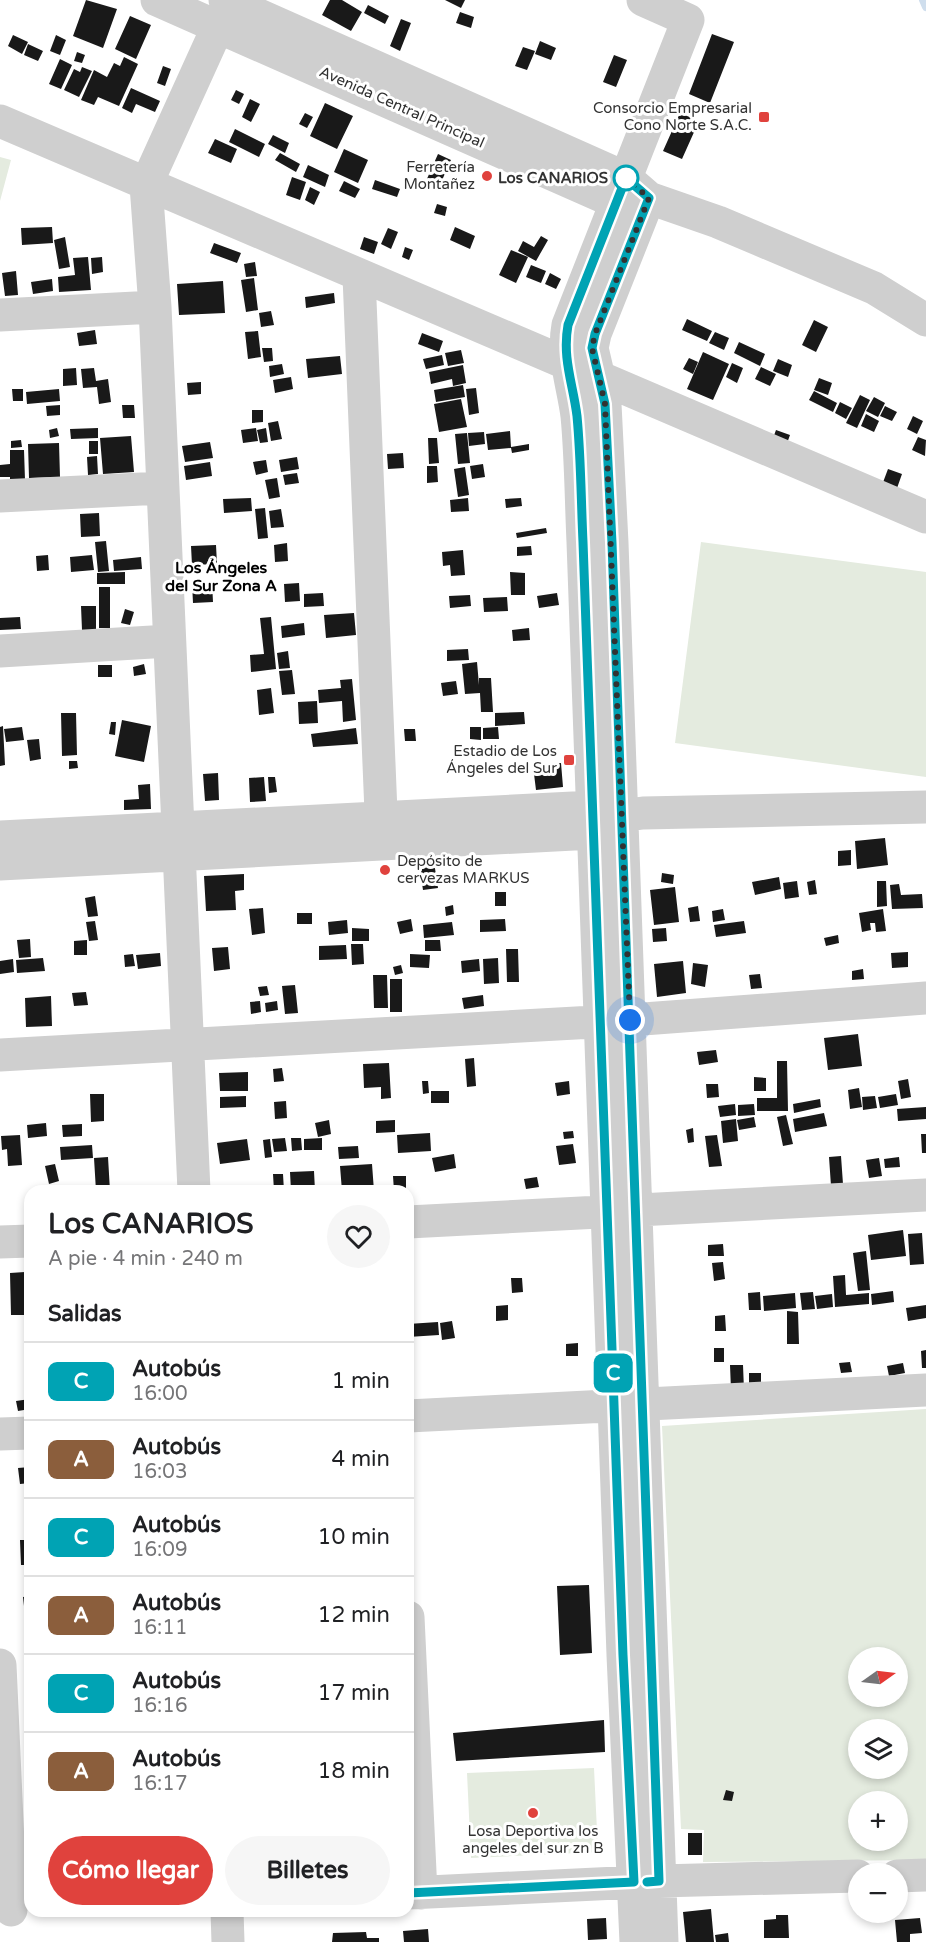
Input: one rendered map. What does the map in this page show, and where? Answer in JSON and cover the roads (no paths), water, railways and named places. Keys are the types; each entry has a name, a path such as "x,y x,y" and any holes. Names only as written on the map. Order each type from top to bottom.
{"street":[{"name":"Avenida Central Principal","path":"157,0 226,7 630,193 718,222 874,288 926,320"},
{"path":"602,819 612,543 605,404 592,348 630,193 688,20 643,0"},
{"path":"194,1185 155,307 146,185 226,7"},
{"path":"0,122 926,517"},
{"path":"630,193 568,325 564,341 566,364 577,416 616,1020 647,1882 662,1942"},
{"path":"359,276 382,830"},
{"path":"0,315 155,307"},
{"path":"0,496 162,488"},
{"path":"0,651 169,641"},
{"path":"0,864 178,842 602,819 643,813 926,807"},
{"path":"0,837 178,842"},
{"path":"0,1055 616,1020 926,998"},
{"path":"414,1222 926,1195"},
{"path":"0,1242 24,1241"},
{"path":"414,1416 628,1403 926,1390"},
{"path":"0,1434 24,1433"},
{"path":"0,1665 14,1910"},
{"path":"908,1876 926,1875"},
{"path":"414,1893 647,1882 848,1876"},
{"path":"636,1942 647,1882"},
{"path":"227,1917 228,1942"}],"waterway":[{"path":"923,0 926,7"}],"place":[{"name":"Consorcio Empresarial Cono Norte S.A.C.","path":"764,117"},
{"name":"Ferretería Montañez","path":"487,176"},
{"name":"Los CANARIOS","path":"626,178"},
{"name":"Estadio de Los Ángeles del Sur","path":"569,760"},
{"name":"Depósito de cervezas MARKUS","path":"385,870"},
{"name":"Losa Deportiva los angeles del sur zn B","path":"533,1813"}],"district":[{"name":"Los Ángeles del Sur Zona A","path":"221,577"}]}
